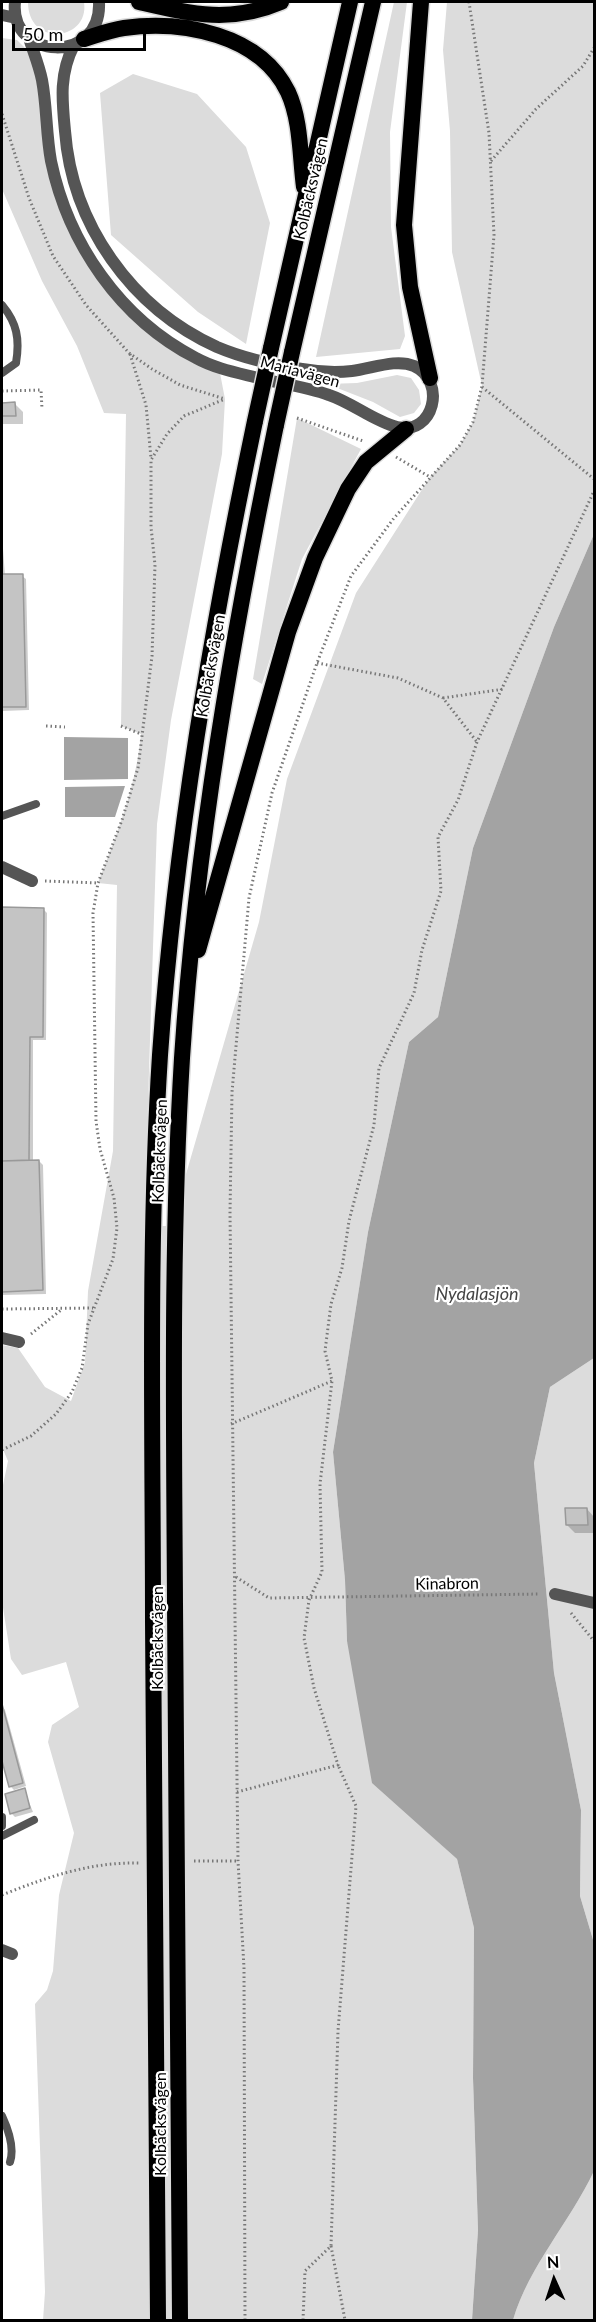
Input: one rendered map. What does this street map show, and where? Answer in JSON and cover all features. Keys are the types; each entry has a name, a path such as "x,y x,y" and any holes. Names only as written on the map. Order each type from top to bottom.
{"highway":[{"path":"139,2 173,10 222,16 247,14 281,2"},
{"name":"Kolbäcksvägen","path":"158,2320 152,1437 156,1141 169,957 190,776 220,590 271,348 350,2"},
{"name":"Kolbäcksvägen","path":"180,2320 174,1257 180,1097 189,977 201,855 225,687 276,425 373,2"},
{"path":"421,2 404,225 410,287 430,378"},
{"path":"79,42 122,28 149,26 205,33 248,47 266,60 288,94 296,119 305,198"},
{"path":"189,977 209,917 288,632 315,558 348,489 366,462 406,429"}],"street":[{"path":"2,15 16,18 15,2"},
{"name":"Mariavägen","path":"99,2 97,21 79,42 63,68 62,99 66,145 74,185 87,218 104,249 144,298 176,324 217,347 243,356 302,369 331,372 406,363 430,378"},
{"name":"Mariavägen","path":"16,18 29,38 41,78 51,159 67,214 88,256 129,308 147,325 196,358 219,368 331,395 380,421 406,429"},
{"path":"29,38 46,47 79,42"},
{"path":"406,429 421,423 430,412 434,391 430,378"},
{"path":"2,867 32,881"},
{"path":"2,1338 19,1342"},
{"path":"555,1594 594,1603"}],"lane":[{"path":"2,305 12,318 18,332 15,363 2,372"},
{"path":"2,816 36,804"},
{"path":"2,1817 2,1826"},
{"path":"2,1836 34,1820"},
{"path":"2,2116 8,2128 12,2155 10,2162"}],"path":[{"path":"245,2320 244,1968 238,1862 236,1577 231,1424 232,1092 249,898 272,793 317,663 351,576 394,518 460,446 473,422 482,386 494,235 489,134 469,2"},
{"path":"490,162 536,109 583,66 594,48"},
{"path":"2,1450 31,1436 56,1414 72,1392 82,1368 93,1308 111,1266 117,1228 114,1198 100,1149 95,1107 93,913 98,883 123,820 138,768 152,656 155,565 151,527 151,460 146,405 129,353"},
{"path":"482,386 594,479"},
{"path":"2,391 42,390 42,409"},
{"path":"151,460 167,434 184,416 225,399"},
{"path":"345,2320 331,2246 338,2031 356,1806 338,1765 314,1688 304,1638 309,1600 322,1572 320,1484 332,1381 325,1351 331,1304 342,1268 350,1221 375,1125 379,1068 414,993 422,950 441,891 438,837 458,800 477,742 504,689 594,491"},
{"path":"317,663 398,678 443,698 477,742"},
{"path":"443,698 504,689"},
{"path":"46,726 65,727"},
{"path":"121,726 141,734"},
{"path":"32,881 98,883"},
{"path":"2,1309 93,1308"},
{"path":"19,1342 63,1309"},
{"path":"231,1424 332,1381"},
{"name":"Kinabron","path":"236,1577 269,1598 309,1600 555,1594"},
{"path":"555,1594 594,1641"},
{"path":"237,1792 338,1765"},
{"path":"189,1861 238,1862"},
{"path":"2,1895 83,1867 114,1862 140,1863"},
{"path":"303,2320 305,2271 331,2246"}],"shaded area":[{"path":"28,2 84,2 83,15 78,25 69,31 58,34 47,32 38,27 31,17"},
{"path":"394,2 407,2 390,132 391,227 405,336 400,349 316,357"},
{"path":"447,2 594,2 594,534 554,627 473,848 438,1017 409,1042 368,1232 333,1452 345,1580 347,1641 433,1837 457,1859 474,1928 473,2078 478,2230 472,2320 43,2320 45,2292 35,2004 47,1990 53,1971 59,1895 74,1833 48,1742 52,1725 79,1707 66,1662 22,1675 11,1659 2,1601 2,1490 8,1461 2,1447 2,1345 18,1348 45,1387 71,1401 85,1362 88,1291 113,1151 117,885 98,883 130,792 141,734 121,726 126,414 104,413 77,346 42,281 2,189 2,38 17,40 35,58 46,123 76,234 146,325 219,368 225,399 222,454 171,720 157,824 144,1226 171,1226 259,922 287,779 356,593 430,477 460,445 473,422 482,386 452,252 450,131 443,50"},
{"path":"133,74 197,94 246,147 270,223 246,344 198,312 111,235 100,93"},
{"path":"397,375 411,378 419,390 421,404 414,413 400,417 373,402 327,384 357,383"},
{"path":"297,418 361,449 302,559 262,684 253,679"},
{"path":"594,1358 594,1943 580,1896 581,1810 554,1673 534,1463 550,1387"},
{"path":"594,2171 594,2320 513,2320 529,2281"}],"water":[{"name":"Nydalasjön","path":"594,534 594,1358 550,1387 534,1463 554,1673 581,1810 580,1896 594,1943 594,2171 529,2281 513,2320 472,2320 478,2230 473,2078 474,1928 457,1859 372,1783 347,1641 345,1580 333,1452 368,1232 409,1042 438,1017 473,848 554,627"},
{"path":"64,737 128,738 128,779 64,780"},
{"path":"125,786 115,817 65,817 65,787"}],"building":[{"path":"15,402 16,416 2,416 2,403"},
{"path":"2,574 23,574 26,707 2,707"},
{"path":"2,907 44,908 43,1037 30,1037 29,1160 2,1161"},
{"path":"39,1160 43,1290 2,1292 2,1161"},
{"path":"565,1508 587,1508 588,1525 566,1525"},
{"path":"2,1704 23,1783 9,1787 2,1761"},
{"path":"25,1788 30,1808 10,1814 5,1794"}]}
